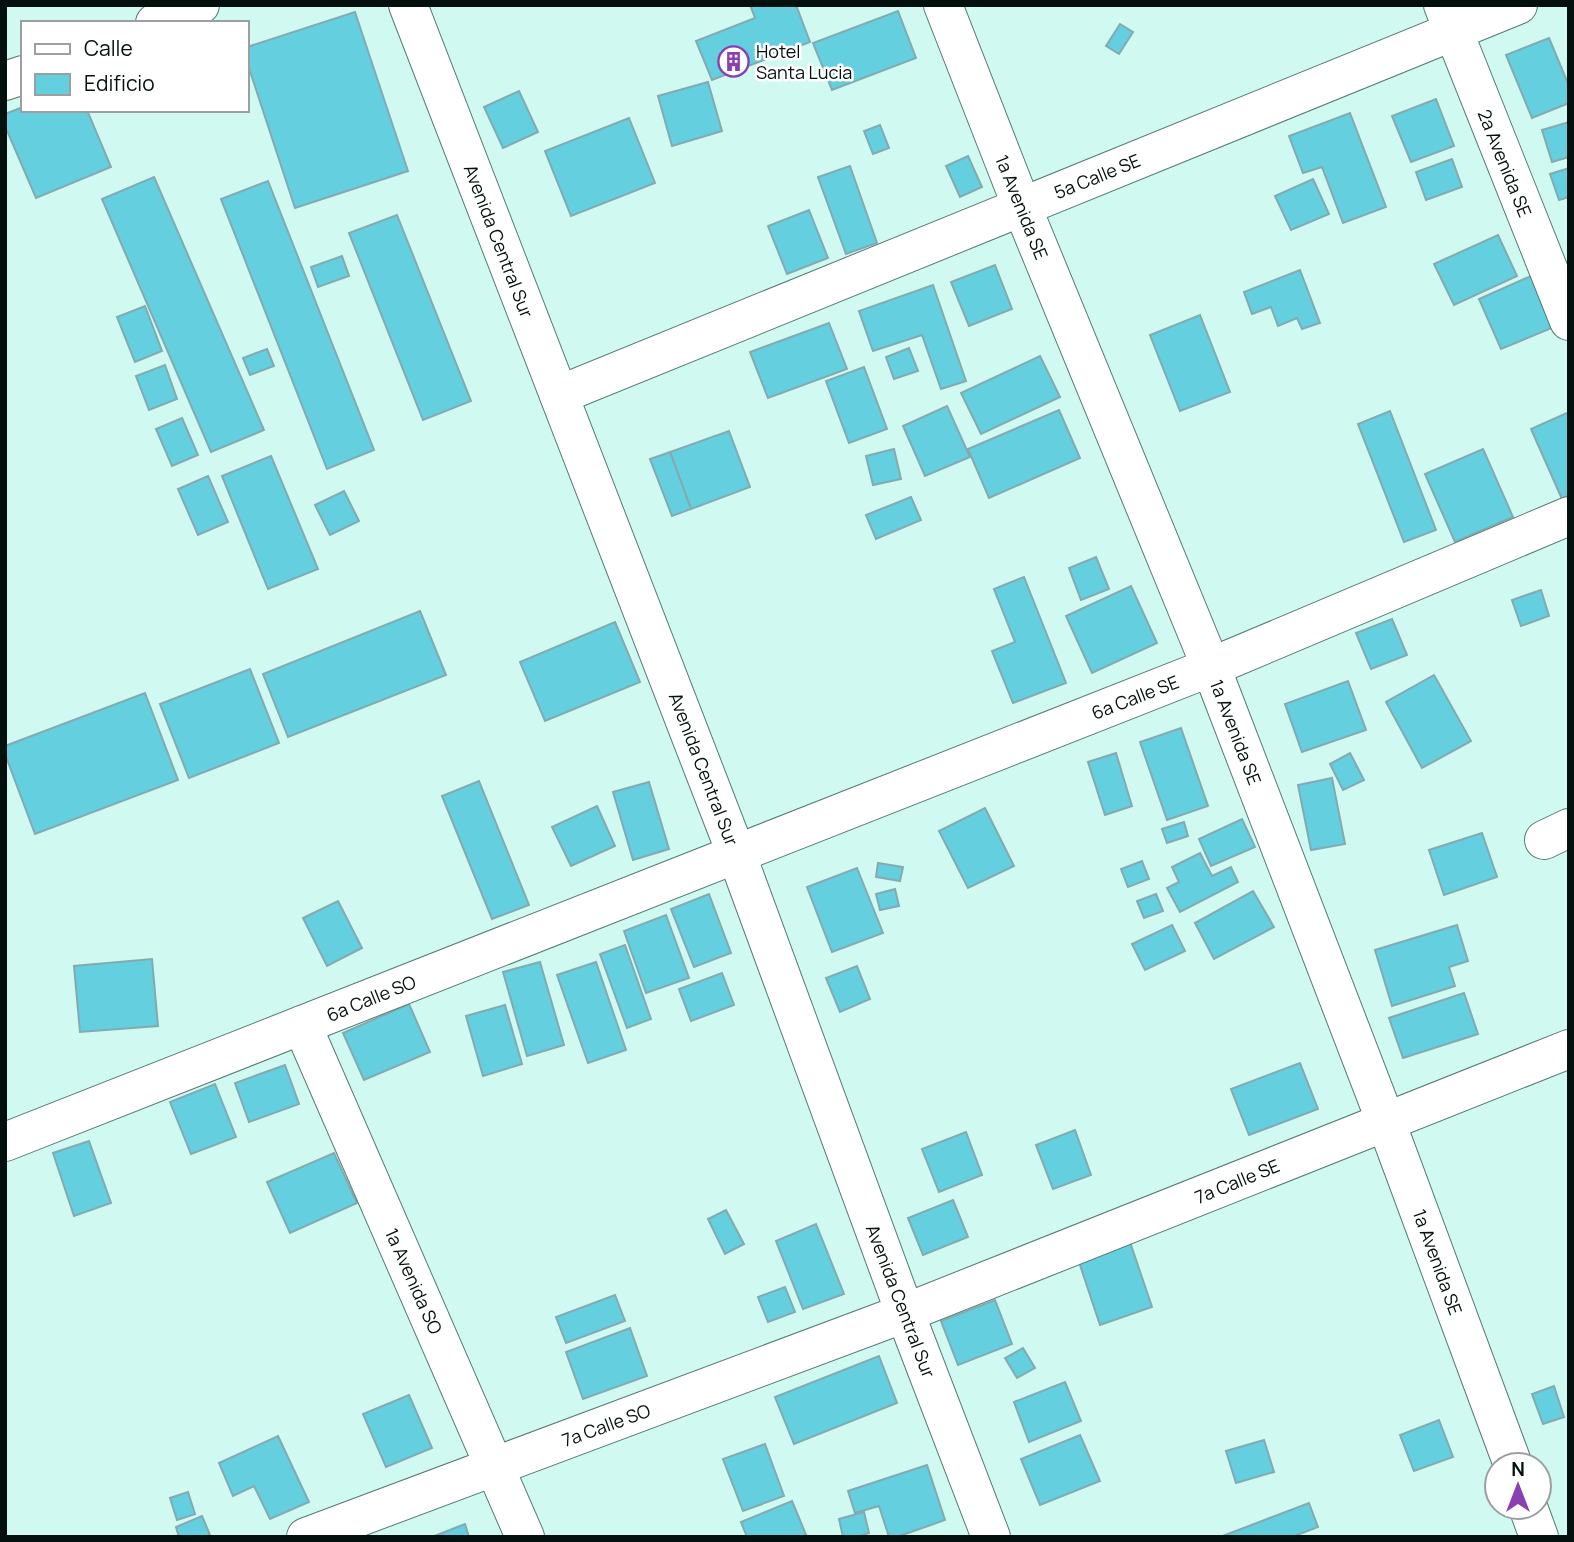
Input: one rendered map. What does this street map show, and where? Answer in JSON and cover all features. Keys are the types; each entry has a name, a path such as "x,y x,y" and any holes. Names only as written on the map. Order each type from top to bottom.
{"street":[{"path":"160,21 200,5"},
{"name":"Avenida Central Sur","path":"408,5 736,853 905,1313 991,1537"},
{"name":"1a Avenida SE","path":"943,5 1022,207 1211,667 1386,1122 1508,1451"},
{"name":"5a Calle SE","path":"559,395 1022,207 1448,19 1518,5"},
{"name":"2a Avenida SE","path":"1448,19 1569,321"},
{"name":"6a Calle SE","path":"736,853 1211,667 1569,516"},
{"name":"6a Calle SO","path":"5,1142 736,853"},
{"name":"1a Avenida SO","path":"302,1025 525,1537"},
{"name":"7a Calle SE","path":"905,1313 1569,1049"},
{"name":"7a Calle SO","path":"306,1537 905,1313"}],"building":[{"name":"Hotel Santa Lucia","path":"750,5 796,5 810,42 712,80 696,41 755,18"},
{"path":"898,11 916,58 832,90 813,43"},
{"path":"355,12 408,171 295,208 248,65 248,47"},
{"path":"1120,24 1133,32 1119,54 1106,46"},
{"path":"1549,38 1569,86 1569,103 1532,118 1506,55"},
{"path":"708,82 722,131 672,146 658,96"},
{"path":"519,91 538,132 503,148 484,107"},
{"path":"1436,99 1454,146 1411,162 1392,116"},
{"path":"21,108 21,112 88,112 111,167 36,198 5,126 5,114"},
{"path":"1350,113 1386,207 1343,223 1322,167 1303,173 1289,136"},
{"path":"629,118 655,183 571,216 545,151"},
{"path":"1569,122 1569,157 1552,162 1542,130"},
{"path":"880,125 889,148 873,154 864,131"},
{"path":"968,156 982,187 960,197 946,166"},
{"path":"1452,159 1462,187 1426,200 1416,172"},
{"path":"850,166 877,243 846,254 818,177"},
{"path":"1569,168 1569,197 1559,200 1550,174"},
{"path":"154,177 264,430 211,452 102,199"},
{"path":"1313,179 1329,214 1291,230 1275,196"},
{"path":"268,181 374,450 327,469 221,199"},
{"path":"809,210 828,258 787,274 768,226"},
{"path":"397,215 471,401 423,420 349,233"},
{"path":"1498,235 1517,276 1454,305 1434,264"},
{"path":"342,256 349,276 318,287 311,267"},
{"path":"995,265 1012,309 969,326 951,282"},
{"path":"1300,270 1320,323 1302,329 1297,318 1278,326 1271,307 1252,314 1244,292"},
{"path":"1531,276 1554,327 1501,349 1479,299"},
{"path":"933,285 966,381 941,389 922,335 873,351 859,311"},
{"path":"145,306 162,351 135,362 117,317"},
{"path":"1200,315 1230,392 1180,411 1150,335"},
{"path":"829,323 847,369 768,398 750,352"},
{"path":"909,348 918,371 894,379 886,357"},
{"path":"267,349 274,366 250,375 243,358"},
{"path":"1040,356 1060,397 981,434 961,393"},
{"path":"165,365 177,399 149,410 136,376"},
{"path":"864,367 887,429 849,443 826,381"},
{"path":"947,406 970,457 925,476 903,426"},
{"path":"1059,410 1080,458 989,498 968,449"},
{"path":"1390,411 1436,530 1404,542 1358,424"},
{"path":"1569,412 1569,495 1562,499 1531,429"},
{"path":"182,418 198,455 172,466 156,429"},
{"path":"729,431 750,487 691,509 670,452"},
{"path":"894,449 901,479 873,485 866,456"},
{"path":"1483,449 1513,517 1455,542 1425,474"},
{"path":"670,452 691,509 672,516 650,459"},
{"path":"271,456 318,569 268,589 222,476"},
{"path":"208,476 228,522 198,535 178,489"},
{"path":"344,491 359,521 330,535 315,505"},
{"path":"911,497 921,520 876,539 866,515"},
{"path":"1096,557 1109,589 1081,600 1069,568"},
{"path":"1024,577 1066,683 1013,703 992,651 1015,642 994,589"},
{"path":"1131,586 1157,643 1092,673 1066,616"},
{"path":"1541,590 1549,616 1521,626 1512,600"},
{"path":"420,611 446,675 288,737 263,674"},
{"path":"1392,619 1407,655 1371,669 1356,633"},
{"path":"615,622 640,682 545,721 520,662"},
{"path":"250,669 279,743 189,778 160,704"},
{"path":"1434,675 1471,741 1422,768 1386,702"},
{"path":"1348,681 1366,730 1302,752 1285,704"},
{"path":"145,693 178,780 35,834 5,754 5,746"},
{"path":"1181,728 1208,806 1167,820 1140,742"},
{"path":"1116,753 1132,806 1105,815 1088,762"},
{"path":"1350,753 1364,780 1343,790 1330,764"},
{"path":"1332,778 1345,844 1311,850 1298,785"},
{"path":"479,781 529,905 492,919 442,796"},
{"path":"649,782 669,849 633,860 613,792"},
{"path":"597,806 615,846 571,866 552,827"},
{"path":"985,808 1014,866 968,888 939,831"},
{"path":"1242,819 1255,847 1211,866 1199,839"},
{"path":"1184,822 1188,836 1167,843 1162,829"},
{"path":"1482,833 1497,877 1444,895 1429,850"},
{"path":"1200,853 1212,876 1231,867 1238,882 1180,912 1167,888 1179,882 1172,867"},
{"path":"1142,861 1149,879 1128,887 1121,869"},
{"path":"878,863 903,867 900,881 876,877"},
{"path":"857,868 883,933 832,952 807,887"},
{"path":"895,889 899,906 880,910 876,894"},
{"path":"1253,891 1274,927 1214,959 1195,923"},
{"path":"709,894 731,953 694,967 671,909"},
{"path":"1156,894 1163,911 1144,918 1137,901"},
{"path":"338,901 362,948 327,966 303,918"},
{"path":"666,915 689,978 646,993 624,931"},
{"path":"1172,925 1185,951 1145,970 1132,944"},
{"path":"1457,925 1468,961 1449,967 1455,986 1392,1006 1375,950"},
{"path":"625,945 651,1019 627,1028 600,954"},
{"path":"152,959 158,1026 80,1032 74,966"},
{"path":"540,962 564,1045 527,1056 503,972"},
{"path":"596,962 626,1050 588,1063 557,975"},
{"path":"857,966 870,999 840,1012 826,978"},
{"path":"722,973 734,1005 691,1021 679,989"},
{"path":"1464,993 1478,1034 1403,1058 1389,1018"},
{"path":"409,1004 430,1052 364,1080 343,1033"},
{"path":"505,1005 522,1064 483,1076 466,1016"},
{"path":"1300,1063 1318,1109 1249,1135 1231,1089"},
{"path":"285,1065 299,1104 249,1122 235,1083"},
{"path":"215,1084 236,1137 191,1154 170,1102"},
{"path":"1075,1130 1091,1175 1053,1189 1036,1145"},
{"path":"966,1132 982,1175 939,1192 922,1149"},
{"path":"89,1141 111,1203 74,1216 53,1153"},
{"path":"334,1153 357,1203 290,1233 267,1182"},
{"path":"953,1200 968,1237 923,1255 908,1218"},
{"path":"726,1210 744,1244 725,1254 708,1219"},
{"path":"816,1224 844,1294 803,1309 776,1241"},
{"path":"1130,1242 1152,1307 1100,1325 1078,1259"},
{"path":"785,1287 795,1312 768,1322 758,1297"},
{"path":"615,1295 625,1321 566,1343 556,1317"},
{"path":"995,1300 1012,1344 958,1365 941,1321"},
{"path":"630,1328 647,1376 583,1399 566,1352"},
{"path":"1023,1348 1035,1368 1017,1378 1005,1358"},
{"path":"879,1356 897,1403 794,1444 775,1397"},
{"path":"1065,1382 1081,1421 1029,1442 1014,1402"},
{"path":"1554,1386 1564,1417 1543,1424 1532,1394"},
{"path":"409,1395 432,1448 386,1467 363,1414"},
{"path":"1439,1420 1453,1457 1414,1471 1400,1435"},
{"path":"1080,1435 1100,1481 1040,1505 1021,1459"},
{"path":"278,1436 309,1502 270,1519 254,1486 233,1496 219,1463"},
{"path":"1264,1440 1274,1472 1236,1483 1226,1451"},
{"path":"765,1444 784,1496 743,1511 723,1459"},
{"path":"927,1465 945,1520 897,1537 889,1537 879,1506 855,1513 848,1491"},
{"path":"188,1492 195,1514 177,1520 170,1498"},
{"path":"792,1501 807,1537 747,1537 741,1522"},
{"path":"1309,1503 1318,1527 1292,1537 1220,1537"},
{"path":"864,1512 869,1533 857,1537 843,1537 839,1519"},
{"path":"202,1516 210,1535 179,1537 176,1527"},
{"path":"465,1524 469,1537 432,1537"}],"place":[{"name":"Hotel Santa Lucia","path":"733,61"}]}
